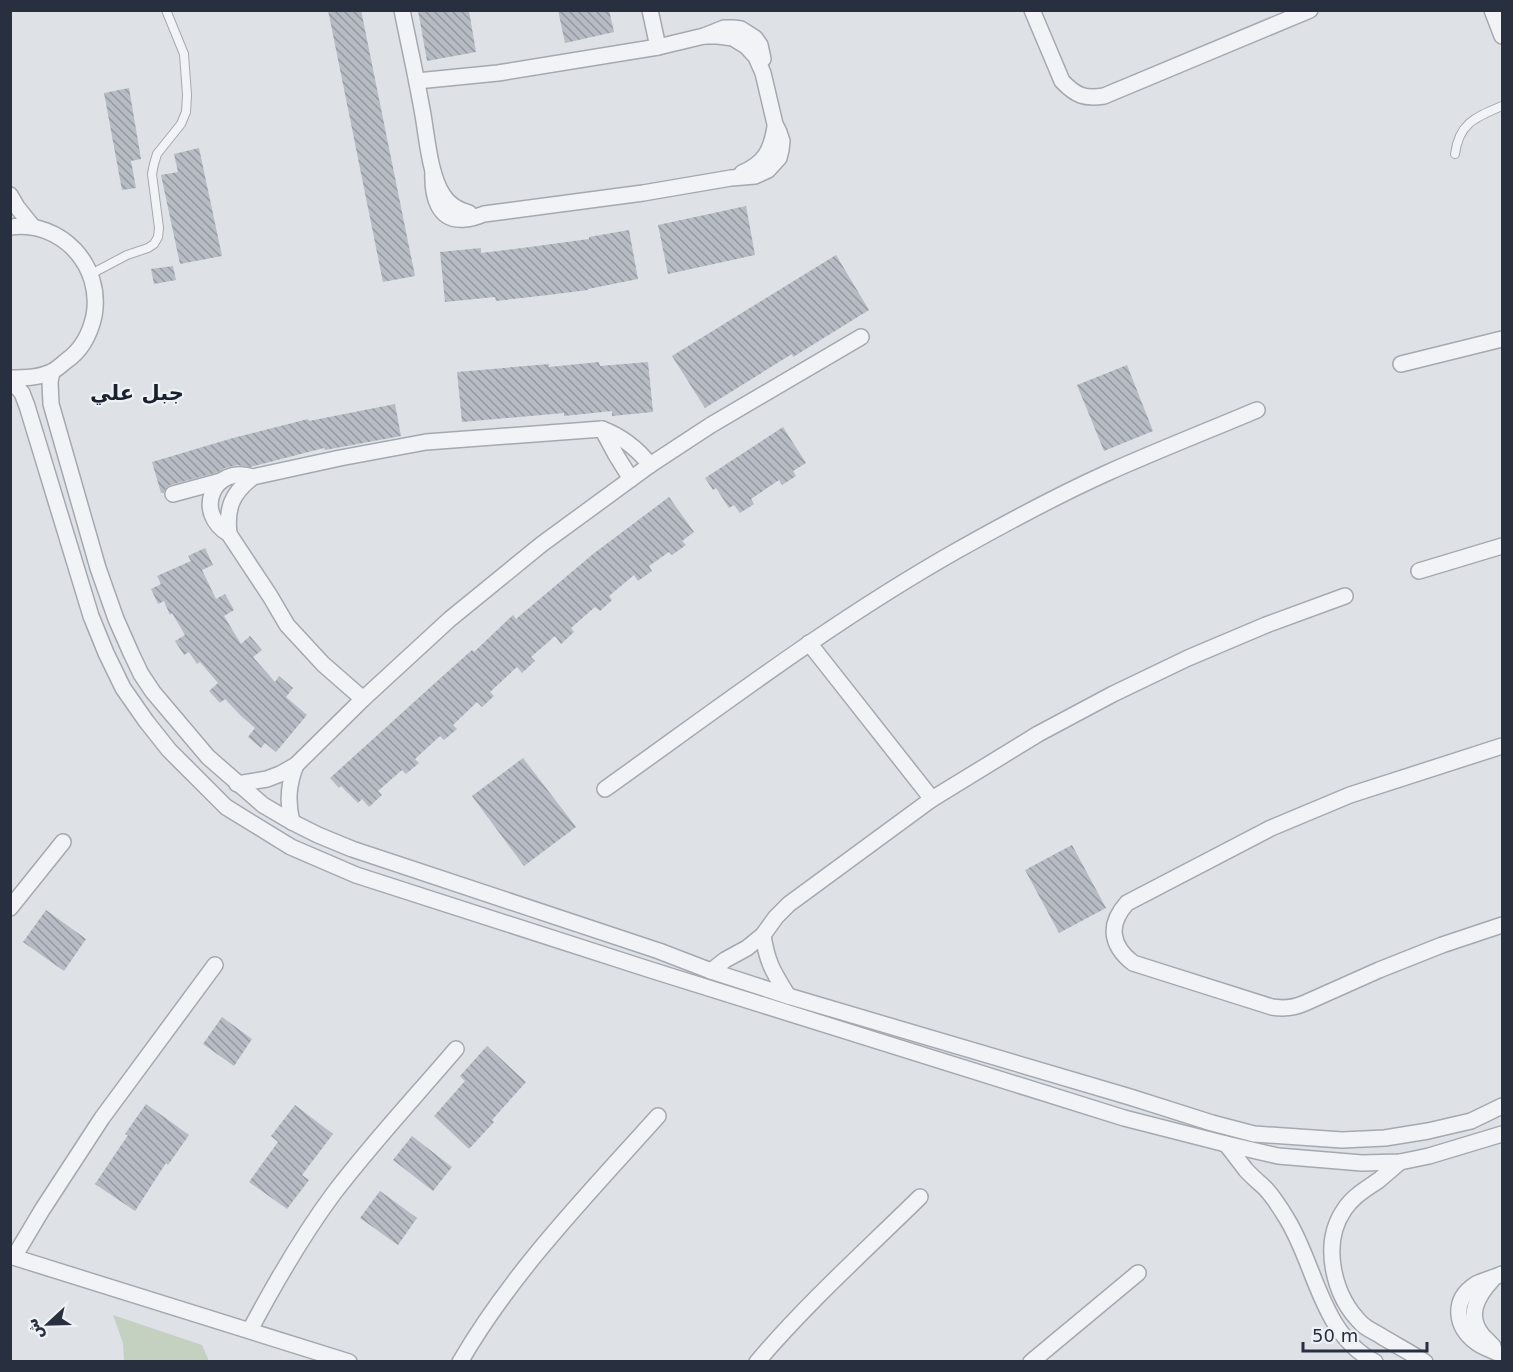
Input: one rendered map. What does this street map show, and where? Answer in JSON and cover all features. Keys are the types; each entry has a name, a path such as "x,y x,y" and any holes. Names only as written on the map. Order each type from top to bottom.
{"street":[{"path":"402,10 433,172 442,195 468,213 484,214 643,193 730,178 753,168 766,155 773,139 775,124 763,73 756,57 740,41 726,36 704,36 658,47 498,73 417,81"},
{"path":"650,10 658,47"},
{"path":"1032,10 1062,81 1070,90 1081,96 1093,98 1104,96 1310,10"},
{"path":"1492,10 1503,36"},
{"path":"10,195 33,227"},
{"path":"10,227 33,227 52,233 68,243 82,257 91,274 96,303 91,331 75,355 52,372 31,378 10,379"},
{"path":"237,783 267,779 296,765 363,699 450,619 542,544 650,465 711,425 861,337"},
{"path":"1401,364 1503,339"},
{"path":"52,372 51,405 64,453 98,568 116,619 141,674 153,692 208,756 263,805 292,822 352,849 788,996 1254,1134 1342,1140 1385,1138 1471,1121 1503,1106"},
{"path":"10,379 22,393 27,406 90,616 123,688 169,750 226,807 291,847 356,875 663,973 1125,1118 1226,1144 1278,1156 1362,1163 1400,1162 1429,1156 1503,1134"},
{"path":"605,789 809,643 956,551 1105,474 1257,410"},
{"path":"363,699 323,664 287,625 229,534 227,521 229,508 243,485 254,477 426,442 602,429 632,445 650,465"},
{"path":"602,429 631,479"},
{"path":"173,494 221,481 233,475 254,477"},
{"path":"221,481 211,496 211,514 221,530 229,534"},
{"path":"1419,571 1503,546"},
{"path":"711,971 763,935 789,904 932,799 1038,734 1188,658 1266,625 1345,596"},
{"path":"809,643 932,799"},
{"path":"1503,746 1350,795 1271,828 1127,903 1119,912 1114,934 1117,946 1132,963 1283,1009 1295,1007 1379,970 1503,924"},
{"path":"292,822 288,796 296,765"},
{"path":"10,908 63,842"},
{"path":"763,935 770,966 788,996"},
{"path":"215,965 102,1118 12,1257 349,1362"},
{"path":"250,1330 292,1256 334,1194 456,1049"},
{"path":"460,1362 500,1301 532,1260 658,1116"},
{"path":"1226,1144 1286,1216 1298,1236 1320,1296 1345,1338 1375,1362"},
{"path":"1400,1162 1362,1191 1343,1211 1332,1247 1332,1264 1343,1297 1363,1325 1425,1362"},
{"path":"757,1362 780,1335 920,1197"},
{"path":"1031,1362 1138,1273"},
{"path":"1498,1276 1481,1292 1475,1309 1475,1319 1483,1336 1503,1355"},
{"path":"1345,1338 1349,1362"}],"lane":[{"path":"91,274 127,255 148,248 158,237 159,228 152,174 154,164 157,154 181,124 186,112 187,95 184,54 166,10"},
{"path":"1455,154 1456,142 1461,131 1469,122 1503,106"}],"green space":[{"path":"113,1315 202,1345 209,1361 124,1361 123,1343"}],"building":[{"path":"328,10 361,10 415,276 383,282"},
{"path":"418,10 469,11 476,52 427,61"},
{"path":"558,10 609,10 614,32 565,43"},
{"path":"129,88 141,159 131,161 136,188 122,190 104,93"},
{"path":"199,148 222,256 180,264 161,175 178,172 174,154"},
{"path":"746,206 755,255 668,274 658,225"},
{"path":"629,230 638,279 588,290 548,295 496,301 495,297 445,302 440,252 481,248 481,253 589,239 589,237"},
{"path":"836,255 869,310 705,408 672,356"},
{"path":"173,266 176,280 154,284 151,269"},
{"path":"599,362 600,366 648,362 653,412 612,416 612,411 564,416 564,413 462,422 457,372"},
{"path":"1127,365 1153,431 1104,451 1077,385"},
{"path":"395,404 401,436 325,450 324,448 250,467 237,465 170,485 164,493 161,493 152,462 308,419 309,421"},
{"path":"783,427 806,463 793,471 796,476 782,485 779,480 751,499 754,504 740,513 734,505 729,508 716,488 713,490 705,478"},
{"path":"669,497 694,532 682,541 686,545 672,555 669,552 649,566 652,571 638,581 634,575 609,596 612,600 600,611 595,607 571,628 574,632 561,644 555,636 531,657 535,661 522,673 517,667 490,692 494,696 482,707 477,702 453,725 457,729 444,740 440,736 415,759 419,763 406,774 402,770 378,791 382,795 369,807 362,799 358,803 330,778 513,615 516,619 593,554"},
{"path":"205,548 213,565 202,570 216,599 225,594 234,610 224,616 241,644 250,636 262,650 253,657 275,682 279,676 293,688 286,697 307,715 276,752 265,743 261,748 248,737 255,728 225,699 220,703 209,691 218,683 200,662 197,664 189,652 184,655 175,641 185,635 172,613 170,615 164,601 158,604 151,589 161,584 157,576 191,561 188,556"},
{"path":"523,758 576,827 524,866 472,796"},
{"path":"1072,845 1106,908 1059,933 1025,870"},
{"path":"46,910 86,939 64,971 23,942"},
{"path":"222,1017 252,1039 234,1066 203,1044"},
{"path":"487,1046 526,1082 469,1149 434,1116 465,1081 460,1076"},
{"path":"146,1104 189,1135 168,1165 166,1163 135,1211 95,1184"},
{"path":"295,1105 333,1134 302,1175 309,1180 287,1209 249,1182 278,1142 271,1136"},
{"path":"412,1136 452,1167 433,1191 393,1160"},
{"path":"380,1191 417,1218 398,1245 360,1218"}],"district":[{"name":"جبل علي","path":"137,393"}]}
